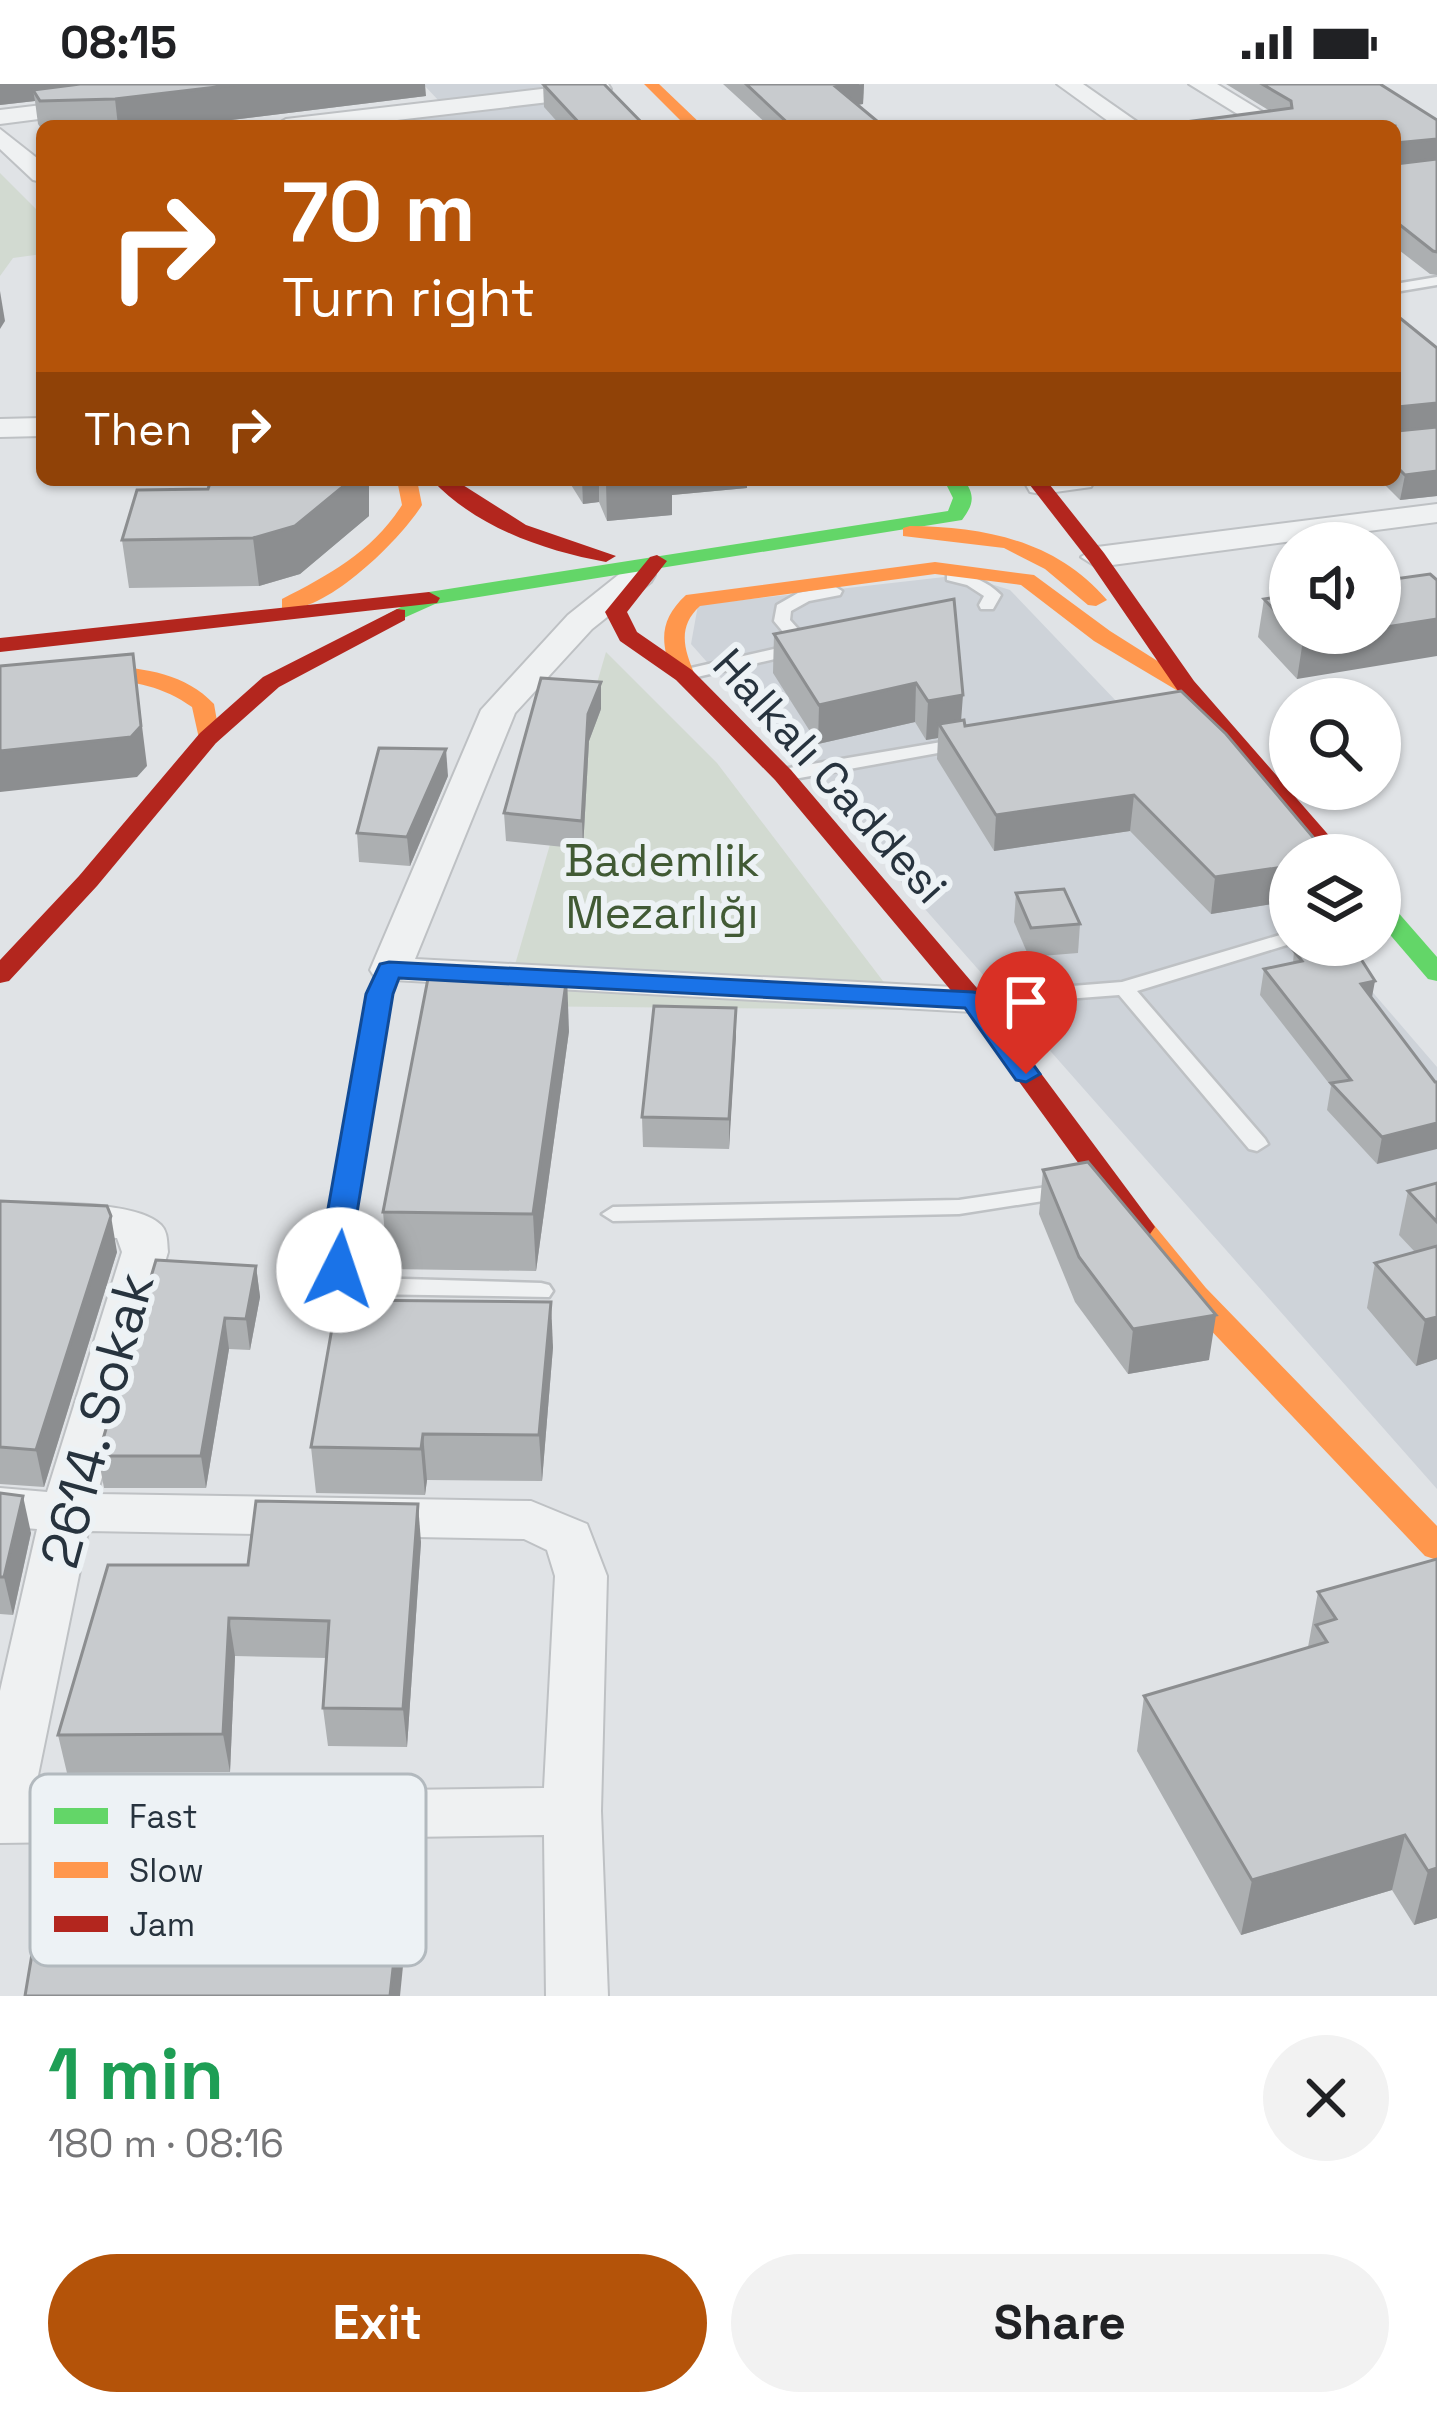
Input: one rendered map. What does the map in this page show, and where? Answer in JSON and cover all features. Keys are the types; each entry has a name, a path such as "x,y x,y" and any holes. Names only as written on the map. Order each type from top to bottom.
{"main road":[{"path":"662,85 690,120"},
{"path":"266,615 374,556 403,525 412,506 408,486"},
{"path":"450,486 515,535 536,544 657,561"},
{"path":"0,645 429,598 862,533 956,516 964,504 959,486"},
{"path":"1042,486 1186,686"},
{"path":"862,533 963,531 1030,544 1067,572 1186,686 1316,834"},
{"name":"Halkalı Caddesi","path":"657,561 616,612 628,636 684,675 783,775 973,1000 1106,1185 1195,1295 1437,1547"},
{"path":"684,675 669,627 671,618 694,600 908,569 957,568 1027,579 1102,636 1186,686"},
{"path":"0,975 88,881 208,738 290,669 362,637 429,598"},
{"path":"0,686 124,674 176,679 203,704 208,738"},
{"path":"1401,931 1437,973"}],"street":[{"path":"1068,84 1122,120"},
{"path":"1200,84 1263,120"},
{"path":"341,120 609,91"},
{"path":"0,117 114,103"},
{"path":"0,136 36,162"},
{"path":"0,428 36,427"},
{"path":"1097,557 1437,513"},
{"path":"657,561 580,622 500,710 389,970 973,1000"},
{"name":"2614. Sokak","path":"0,1217 125,1224 143,1233 145,1252 66,1512 0,1819"},
{"path":"0,1507 532,1520 569,1538 581,1576 572,1811 577,1996"},
{"path":"426,1813 572,1811"},
{"path":"0,1819 30,1819"}],"lane":[{"path":"1401,287 1437,281"},
{"path":"684,675 795,649 798,638 782,620 783,609 804,597 895,579 944,575 972,581 993,595 986,604"},
{"path":"783,775 983,740"},
{"path":"973,1000 1124,988 1269,944"},
{"path":"389,970 375,1016 338,1237 339,1270 363,1286 541,1291"},
{"path":"1124,988 1257,1144"},
{"path":"613,1214 958,1207 1106,1185"}],"shaded area":[{"path":"423,84 583,84 616,120 357,120 351,113 439,101"},
{"path":"962,575 1010,590 1183,771 1269,871 1269,966 1350,966 1437,1067 1437,1489 691,644 698,605"}],"green space":[{"path":"0,173 36,209 36,255 13,258 0,276"},
{"name":"Bademlik Mezarlığı","path":"606,652 717,763 905,1010 503,1006"}],"building":[{"path":"80,84 242,84 115,99 40,101 33,90"},
{"path":"543,84 604,84 639,120 576,120"},
{"path":"746,84 859,84 836,87 876,120 785,120"},
{"path":"1262,84 1380,84 1437,120 1437,139 1401,142 1401,120 1201,120 1292,108 1291,101"},
{"path":"1437,159 1437,252 1401,226 1401,163"},
{"path":"1401,319 1437,348 1437,403 1401,407"},
{"path":"1437,427 1437,471 1405,475 1401,471 1401,431"},
{"path":"344,486 295,526 253,538 122,540 137,490"},
{"path":"1430,574 1437,580 1437,619 1401,625 1401,578"},
{"path":"954,599 963,695 928,701 916,683 819,705 774,634"},
{"path":"133,654 141,726 131,737 0,751 0,666"},
{"path":"541,678 601,682 588,714 582,821 504,813"},
{"path":"1181,691 1269,785 1269,810 1290,810 1310,834 1269,834 1269,869 1215,877 1134,795 996,815 939,724 964,720 965,726"},
{"path":"379,748 446,749 407,837 357,833"},
{"path":"1064,889 1080,924 1031,928 1016,893"},
{"path":"1365,966 1375,981 1361,984 1437,1082 1437,1123 1382,1137 1331,1083 1351,1080 1264,969"},
{"path":"430,968 567,976 533,1214 383,1212"},
{"path":"654,1006 736,1008 729,1119 642,1117"},
{"path":"1088,1162 1216,1315 1133,1329 1079,1257 1043,1170"},
{"path":"1437,1183 1437,1222 1408,1191"},
{"path":"0,1201 107,1206 111,1216 36,1450 0,1447"},
{"path":"1437,1246 1437,1317 1425,1320 1375,1263"},
{"path":"156,1260 256,1266 246,1319 225,1318 201,1456 98,1456"},
{"path":"337,1300 551,1302 539,1435 423,1434 421,1449 311,1447"},
{"path":"0,1493 23,1496 4,1577 0,1577"},
{"path":"256,1501 418,1504 403,1709 323,1708 329,1621 229,1618 223,1734 58,1735 108,1565 248,1565"},
{"path":"1437,1559 1437,1868 1428,1871 1405,1835 1252,1880 1144,1696 1327,1642 1316,1625 1336,1619 1318,1592"},
{"path":"30,1966 393,1966 390,1996 25,1996"}],"traffic: fast":[{"path":"397,615 429,598 955,516 963,498 959,486"},
{"path":"1401,931 1437,973"}],"traffic: slow":[{"path":"651,84 689,120"},
{"path":"290,604 343,574 388,538 412,505 408,486"},
{"path":"910,532 966,534 1011,544 1052,564 1096,600"},
{"path":"684,675 674,626 694,600 935,568 1027,579 1102,636 1186,686"},
{"path":"0,686 106,673 157,679 203,704 208,738"},
{"path":"1140,1227 1195,1295 1437,1547"}],"traffic: jam":[{"path":"450,486 519,530 606,556"},
{"path":"1041,486 1097,557 1186,686 1316,834"},
{"path":"657,561 616,612 628,636 684,675 783,775 973,1000 1140,1227"},
{"path":"0,645 429,598"},
{"path":"0,975 88,881 208,738 271,682 397,615"}],"route":[{"path":"339,1270 338,1237 379,994 389,970 973,1000 1026,1074"}]}
